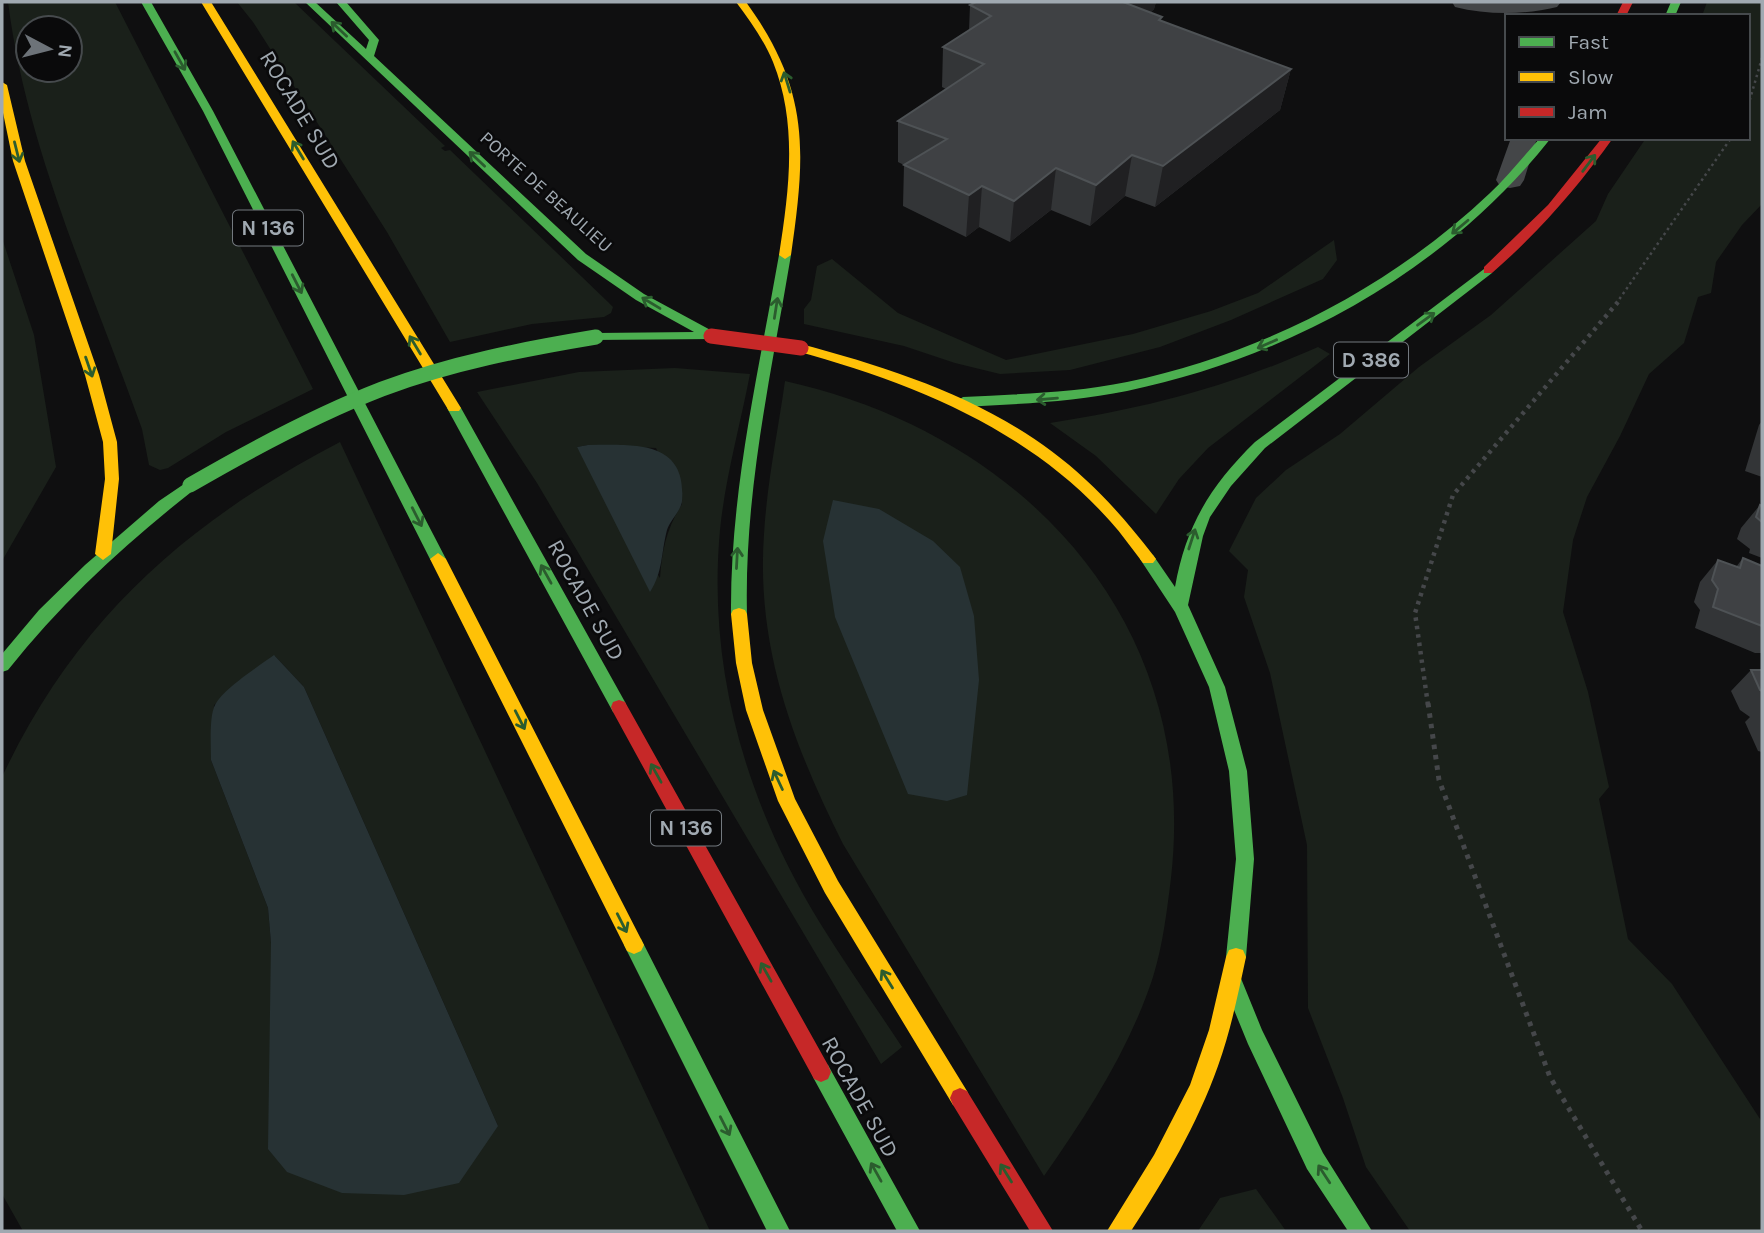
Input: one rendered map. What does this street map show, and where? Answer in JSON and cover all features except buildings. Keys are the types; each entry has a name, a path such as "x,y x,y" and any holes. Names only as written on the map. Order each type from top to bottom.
{"main road":[{"name":"N 136","path":"146,2 214,123 380,444 779,1231"},
{"name":"ROCADE SUD","path":"206,2 463,424 909,1231"},
{"name":"PORTE DE BEAULIEU","path":"310,2 582,257 640,297 711,336"},
{"path":"341,2 374,40 369,57"},
{"path":"741,2 770,40 783,69 792,99 796,153 786,244 739,524 735,587 740,648 751,702 771,764 842,907 1042,1231"},
{"path":"2,85 19,161 92,374 110,442 112,479 103,554"},
{"name":"D 386","path":"961,402 1052,399 1090,394 1183,373 1258,348 1313,323 1394,278 1467,222 1510,180 1544,140"},
{"name":"D 386","path":"1180,606 1187,554 1196,525 1210,499 1234,468 1260,445 1444,306 1508,254 1580,175 1606,140"},
{"path":"2,665 57,599 103,554 191,485 229,460 299,421 391,382 487,355 596,337 711,336 801,348 883,370 961,402 1025,440 1084,486 1136,541 1180,606 1202,650 1222,698 1235,748 1244,803 1247,860 1244,920 1233,983 1217,1042 1194,1099 1154,1179 1118,1231"},
{"path":"1233,983 1255,1037 1315,1161 1361,1231"}],"street":[{"path":"1446,2 1505,25"},
{"path":"1463,2 1562,9"},
{"path":"1510,180 1523,140"}],"path":[{"path":"1750,99 1762,58"},
{"path":"1642,1231 1549,1077 1439,780 1415,613 1453,495 1625,294 1730,140"}],"shaded area":[{"path":"8,2 115,2 313,389 226,432 168,468 160,470 149,465 142,429 63,218 23,84 84,84 84,14 14,14 14,39"},
{"path":"237,2 294,2 445,146 441,148 450,150 608,302 613,307 611,313 604,317 532,324 450,342 387,232 253,22"},
{"path":"1707,2 1762,2 1762,204 1742,225 1716,262 1711,293 1698,297 1684,343 1649,374 1587,497 1573,540 1563,612 1588,692 1609,787 1599,799 1628,939 1672,984 1762,1122 1762,1231 1410,1231 1366,1167 1308,1008 1307,845 1270,673 1244,597 1248,570 1229,551 1256,498 1286,470 1340,434 1419,367 1491,315 1596,221 1608,194 1645,140 1750,140 1750,14 1703,14"},
{"path":"2,238 34,335 56,467 2,561"},
{"path":"1334,240 1337,260 1323,279 1231,320 1160,347 1070,370 1000,374 904,346 804,324 804,309 811,300 817,266 832,259 898,313 1006,360 1133,334 1211,311 1258,293"},
{"path":"1318,347 1330,354 1208,448 1179,479 1156,514 1096,456 1050,423 1154,403 1219,385"},
{"path":"675,368 750,374 729,472 720,530 720,634 727,685 753,784 794,878 830,939 902,1047 881,1064 537,483 477,392 579,372","holes":["588,445 656,448 682,504 666,539 660,578 577,447"]},
{"path":"785,381 871,407 950,445 1020,494 1078,553 1125,622 1157,700 1173,785 1171,878 1159,953 1143,1004 1120,1055 1044,1176 843,844 794,732 772,655 763,576 768,496"},
{"path":"340,442 710,1231 23,1231 2,1194 2,777 32,720 65,669 102,622 142,580 186,541 233,506","holes":["275,656 304,687 498,1126 271,943 268,908 211,760 214,705"]},
{"path":"639,446 666,456 676,466 681,481 682,501 667,530 660,570 650,592 577,447"},
{"path":"833,500 879,509 933,541 960,567 974,616 979,680 967,795 947,801 908,794 835,617 823,541"},
{"path":"274,655 304,687 498,1126 459,1183 404,1195 342,1193 287,1172 268,1149 271,943 268,908 211,760 211,732 213,710 219,699"},
{"path":"1256,1189 1286,1231 1198,1231 1220,1198"}],"traffic: fast":[{"path":"146,2 208,111 438,559"},
{"path":"310,2 369,57"},
{"path":"341,2 374,40 369,57 582,257 640,297 711,336"},
{"path":"1671,14 1676,2"},
{"path":"963,402 1025,399 1107,390 1177,374 1274,340 1321,318 1408,265 1488,201 1544,140"},
{"path":"739,614 738,569 745,478 785,255"},
{"path":"1180,606 1189,557 1203,517 1225,482 1241,464 1260,445 1488,270"},
{"path":"596,337 711,336"},
{"path":"190,485 289,430 385,388 485,358 596,337"},
{"path":"454,408 619,707"},
{"path":"2,665 67,591 139,526 190,485"},
{"path":"1148,559 1182,609 1217,687 1238,771 1245,859 1236,957"},
{"path":"634,945 779,1231"},
{"path":"1233,983 1255,1037 1315,1161 1361,1231"},
{"path":"821,1072 909,1231"}],"traffic: slow":[{"path":"206,2 454,408"},
{"path":"741,2 778,61 788,91 795,154 794,186 785,255"},
{"path":"2,85 19,161 92,375 110,442 112,479 103,554"},
{"path":"801,348 900,378 995,422 1039,449 1079,481 1116,518 1148,559"},
{"path":"438,559 634,945"},
{"path":"739,614 744,663 755,710 787,801 856,929 960,1098"},
{"path":"1118,1231 1161,1163 1198,1091 1225,1009 1236,957"}],"traffic: jam":[{"path":"1622,14 1628,2"},
{"path":"1488,270 1552,208 1606,140"},
{"path":"711,336 801,348"},
{"path":"619,707 821,1072"},
{"path":"960,1098 1042,1231"}]}
